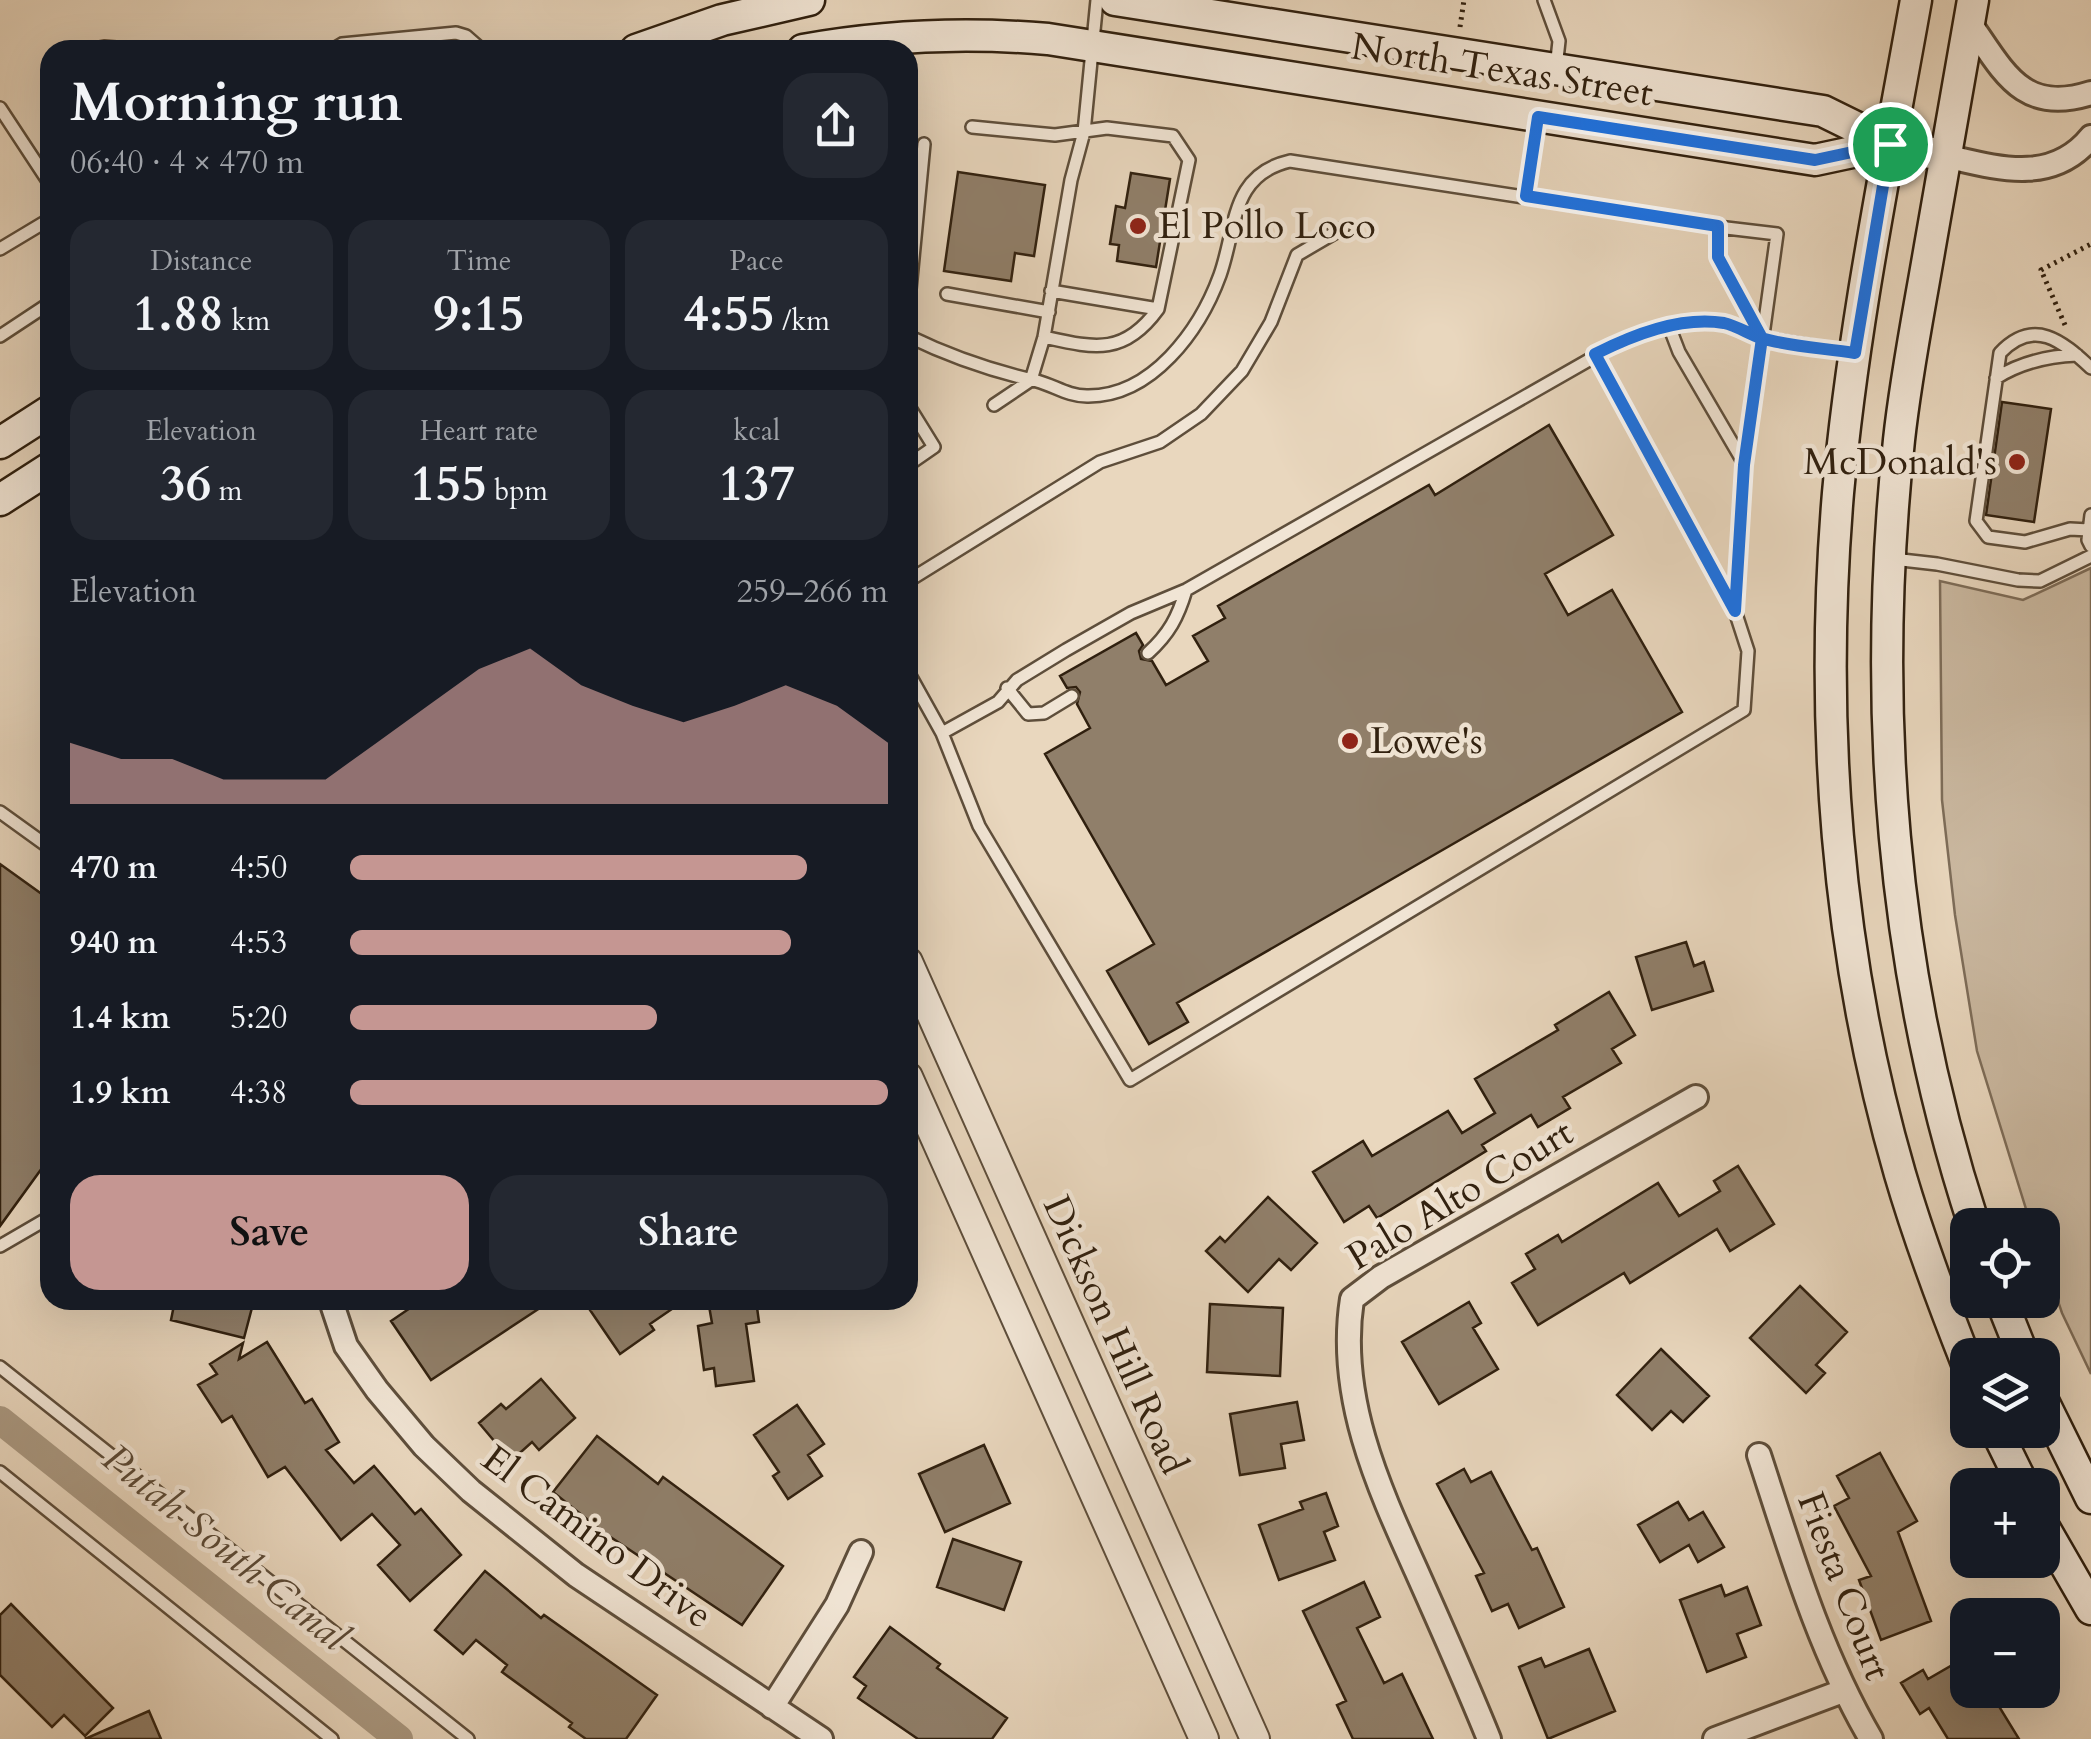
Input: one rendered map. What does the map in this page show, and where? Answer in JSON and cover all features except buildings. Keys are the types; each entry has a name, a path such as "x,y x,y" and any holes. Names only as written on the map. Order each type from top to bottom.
{"main road":[{"path":"665,40 722,20 810,0"},
{"name":"North Texas Street","path":"1115,0 1823,112 1890,144 1945,156"},
{"path":"1916,0 1855,353 1838,491 1830,650 1832,745 1850,943 1878,1086 1911,1208 1958,1338"},
{"path":"1968,1208 1952,1158 1916,1003 1903,915 1887,740 1889,558 1906,385 1970,11"},
{"name":"North Texas Street","path":"868,40 950,34 1048,39 1815,160 1890,144"},
{"path":"0,442 40,417"},
{"path":"0,500 40,474"},
{"path":"2060,1435 2091,1498"},
{"path":"2060,1555 2091,1609"}],"street":[{"path":"1970,11 2010,78 2023,90 2050,100 2091,93"},
{"path":"1945,156 2006,170 2037,170 2073,155 2091,138"},
{"name":"Dickson Hill Road","path":"918,984 1255,1739"},
{"name":"Palo Alto Court","path":"1489,1739 1368,1458 1352,1394 1346,1335 1352,1300 1381,1277 1696,1098"},
{"path":"918,1099 1204,1739"},
{"name":"El Camino Drive","path":"337,1310 346,1346 377,1390 424,1446 471,1491 576,1575 821,1739"},
{"name":"Fiesta Court","path":"1759,1456 1811,1614 1843,1691 1871,1739"},
{"path":"772,1707 837,1605 860,1552"},
{"path":"1714,1739 1843,1691"}],"lane":[{"path":"994,405 1031,380 1044,337 1071,180 1084,132 1096,0"},
{"path":"1544,0 1559,42 1556,70"},
{"path":"383,40 456,33 471,40"},
{"path":"0,108 40,169"},
{"path":"1526,196 1538,117"},
{"path":"972,127 1054,135 1107,128 1173,136 1189,160 1158,309 1146,326 1122,343 1093,348 1044,337"},
{"path":"918,200 924,144"},
{"path":"918,340 958,358 1065,393 1114,394 1159,366 1184,344 1204,313 1233,234 1240,198 1254,177 1271,165 1290,161 1777,234 1744,465 1735,611"},
{"path":"0,249 40,225"},
{"path":"1718,226 1718,257 1762,338"},
{"path":"918,575 1100,462 1160,442 1202,414 1242,370 1271,322 1297,254 1343,228"},
{"path":"1051,290 1158,309"},
{"path":"947,294 1049,312"},
{"path":"0,336 40,310"},
{"path":"942,733 998,702 1008,688 1130,613 1186,590 1624,340 1669,326 1725,324 1762,338 1855,353"},
{"path":"1669,326 1744,465"},
{"path":"2090,530 2070,529 2025,542 1988,536 1976,520 2000,353 2012,340 2026,334 2059,340 2091,368"},
{"path":"918,690 942,733 979,826 1130,1080 1744,710 1748,651 1735,611 1595,354"},
{"path":"1996,378 2056,356 2077,355"},
{"path":"918,421 934,447 918,458"},
{"path":"2091,515 2091,546"},
{"path":"1889,558 2018,580 2040,580 2091,556"},
{"path":"1148,653 1165,638 1178,617 1186,590"},
{"path":"1008,688 1028,714 1044,713 1072,696"},
{"path":"0,812 40,841"},
{"path":"0,1246 40,1223"},
{"path":"0,1367 468,1739"},
{"path":"0,1472 332,1739"}],"path":[{"path":"1460,32 1464,0"},
{"path":"2070,334 2041,270 2091,244"}],"shaded area":[{"path":"2091,568 2091,1374 2060,1307 2060,1208 2026,1208 1977,1051 1955,915 1942,800 1940,581 2023,600"}],"waterway":[{"name":"Putah South Canal","path":"0,1420 399,1739"}],"place":[{"name":"El Pollo Loco","path":"1138,226"},
{"name":"McDonald's","path":"2017,462"},
{"name":"Lowe's","path":"1350,741"}],"route":[{"path":"1890,144 1815,160 1538,117 1526,196 1718,226 1718,257 1762,338 1744,465 1735,611 1595,354 1669,326 1698,323 1725,324 1762,338 1855,353 1890,144"}]}
